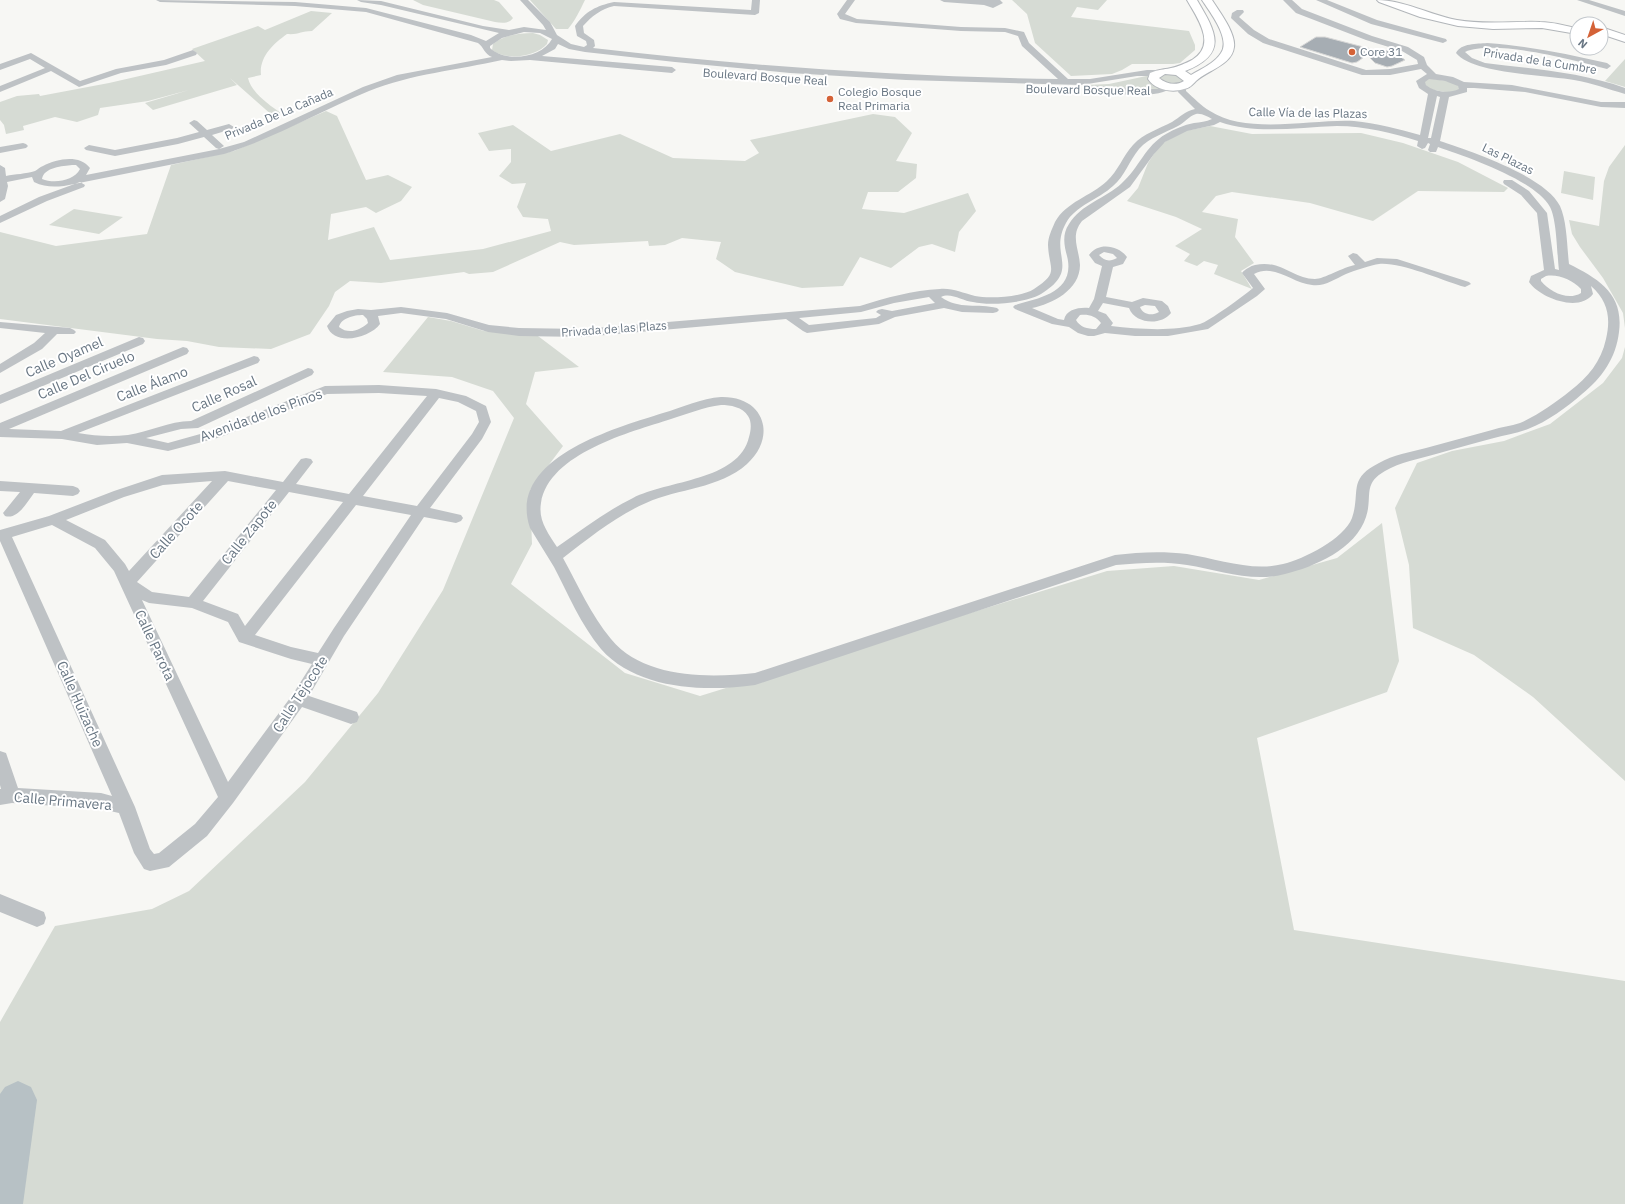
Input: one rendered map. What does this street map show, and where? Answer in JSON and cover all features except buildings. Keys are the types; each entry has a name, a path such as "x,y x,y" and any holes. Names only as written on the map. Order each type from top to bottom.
{"main road":[{"path":"1174,71 1184,74 1179,85 1156,82 1153,77 1156,73 1174,71 1191,66 1208,53 1211,42 1210,32 1192,0"},
{"name":"Boulevard Bosque Real","path":"1179,85 1219,63 1226,56 1230,46 1227,32 1207,0"},
{"path":"1382,0 1424,15 1458,23 1493,26 1542,25 1569,30"},
{"path":"1405,0 1436,10 1468,15 1484,17 1540,16 1569,21"},
{"path":"1609,33 1625,39"},
{"path":"1609,42 1625,48"}],"street":[{"path":"160,0 255,2 366,10 468,37 486,48 492,55 501,58"},
{"path":"361,0 381,3 483,28 510,32"},
{"path":"524,0 546,24 555,38 553,48 528,58"},
{"path":"585,50 591,46 590,40 580,34 579,26 588,16 601,7 614,4 755,13 756,0"},
{"path":"851,0 841,14 843,17 850,20 1014,32 1021,34 1025,44 1066,82"},
{"path":"944,0 985,3"},
{"path":"1287,0 1299,10 1363,35 1405,49 1421,59 1423,66 1433,76"},
{"path":"1320,0 1374,22 1443,41"},
{"path":"1581,0 1625,14"},
{"path":"1240,12 1235,15 1235,18 1251,32 1266,41 1365,73 1390,72 1423,66"},
{"path":"520,31 529,23"},
{"name":"Boulevard Bosque Real","path":"510,32 538,31 555,38 564,45 585,50 681,61 899,81 1096,82 1135,74 1156,73"},
{"name":"Privada De La Cañada","path":"37,177 49,166 65,163 79,163 84,168 102,169 219,146 238,140 357,86 386,76 433,64 470,58 486,48 498,36 510,32"},
{"path":"1614,35 1625,34"},
{"name":"Privada de la Cumbre","path":"1607,66 1587,61 1517,49 1476,46 1466,47 1460,51 1460,53 1469,60 1484,65 1575,77 1606,84 1625,91"},
{"path":"0,67 31,56 79,84 119,71 166,62 193,54"},
{"name":"Privada De La Cañada","path":"53,184 187,160 247,144 366,89 400,77 446,67 501,58 528,58"},
{"path":"528,58 679,70"},
{"path":"1039,58 1040,64 1055,82"},
{"path":"0,89 52,68"},
{"name":"Boulevard Bosque Real","path":"746,76 1144,92 1160,91 1179,85"},
{"path":"1462,85 1464,90 1461,92 1445,94 1433,92 1422,87 1420,81 1427,77 1433,76 1453,80 1462,85 1498,86 1614,106 1625,104"},
{"name":"Calle Vía de las Plazas","path":"1214,121 1182,92 1179,85 1173,93 1184,104 1188,113 1198,119 1214,121 1239,129 1265,132 1338,129 1362,130 1423,143"},
{"path":"1423,143 1433,92"},
{"path":"1434,147 1445,94"},
{"path":"1188,113 1204,111"},
{"name":"Privada de las Plazs","path":"370,314 401,310 447,316 488,328 519,332 583,333 861,309 882,303 939,292 951,292 973,299 997,301 1033,294 1054,278 1056,273 1058,260 1053,241 1062,220 1076,206 1105,188 1120,174 1136,148 1142,142 1176,124 1188,113"},
{"path":"939,292 934,297 942,304 966,310 997,310 1019,307 1054,298 1066,287 1074,270 1068,240 1074,225 1086,212 1117,193 1125,186 1133,178 1146,156 1164,139 1179,130 1214,121"},
{"path":"194,123 219,146"},
{"path":"89,148 115,153 178,141 229,127"},
{"path":"194,137 203,150"},
{"name":"Las Plazas","path":"1423,143 1498,176 1525,193 1542,213 1550,272"},
{"path":"0,150 23,146"},
{"name":"Las Plazas","path":"1434,147 1475,157 1505,170 1535,186 1547,197 1556,206 1564,269"},
{"path":"0,168 2,183 0,199"},
{"path":"64,182 80,175 84,168"},
{"path":"0,220 43,199 104,174"},
{"path":"2,183 37,177 46,184 53,184"},
{"path":"43,199 53,184"},
{"path":"1353,256 1363,266"},
{"path":"1104,324 1136,332 1168,332 1204,327 1259,289 1248,273 1256,267 1271,267 1312,282 1328,280 1341,272 1376,261 1397,262 1465,284"},
{"path":"1092,312 1100,299 1108,264"},
{"path":"555,556 601,523 641,499 722,474 738,465 749,454 756,436 757,422 753,413 738,403 714,402 624,430 585,446 565,458 547,475 538,489 534,504 535,522 538,531 555,556 583,610 606,644 628,660 655,673 686,681 715,683 755,679 1115,560 1140,557 1165,557 1197,561 1253,572 1284,569 1330,549 1351,532 1359,518 1361,491 1364,484 1367,478 1378,469 1406,458 1525,425 1566,400 1594,374 1604,362 1610,348 1615,326 1613,307 1602,288 1588,277 1564,269 1543,272 1535,278 1535,282 1544,291 1569,298 1577,298 1587,294 1587,288 1580,280 1564,269"},
{"path":"1100,299 1134,306"},
{"path":"1046,300 1072,319 1082,331 1093,332 1104,324"},
{"path":"789,316 807,329 880,321 892,314 882,303"},
{"name":"Privada de las Plazs","path":"861,309 892,314 942,304"},
{"path":"1019,307 1056,322 1072,319 1082,311 1092,312 1102,316 1104,324"},
{"path":"0,325 70,332"},
{"path":"0,369 38,346 54,331"},
{"name":"Calle Oyamel","path":"0,400 139,341"},
{"name":"Calle Del Ciruelo","path":"0,428 183,351"},
{"name":"Calle Álamo","path":"62,435 254,360"},
{"name":"Calle Rosal","path":"127,439 181,425 193,424 308,372"},
{"name":"Avenida de los Pinos","path":"0,433 62,435 97,441 127,439 168,446 216,434 325,390 379,389 436,393"},
{"path":"244,638 436,393"},
{"name":"Calle Tejocote","path":"163,861 201,830 226,798 299,699 339,632 420,512 477,436 485,422 482,409 462,399 436,393"},
{"name":"Calle Zapote","path":"193,603 306,462"},
{"path":"2,535 53,520 119,494 162,480 225,476 456,518"},
{"name":"Calle Ocote","path":"127,583 225,476"},
{"path":"0,486 73,491"},
{"path":"10,513 31,488"},
{"name":"Calle Parota","path":"53,520 100,544 120,568 226,798"},
{"name":"Calle Huizache","path":"2,535 126,807 143,853 150,863 163,861"},
{"path":"127,583 149,596 193,603 233,618 244,638 291,653 323,660"},
{"path":"299,699 351,717"},
{"path":"0,758 6,796"},
{"name":"Calle Primavera","path":"6,796 101,801 126,807"},
{"path":"0,903 37,918"}],"shaded area":[{"path":"413,0 494,0 499,2 513,18 507,22 495,22 423,5"},
{"path":"530,0 585,0 568,29 556,29"},
{"path":"1012,0 1107,0 1098,10 1077,7 1071,17 1189,31 1195,45 1195,50 1180,63 1132,64 1112,74 1071,76 1035,43 1027,14"},
{"path":"311,11 332,13 312,31 287,34 268,52 262,62 261,75 248,78 257,93 281,113 273,116 230,78 237,85 153,110 145,103 189,90 148,101 100,108 98,115 77,122 55,117 23,126 24,130 6,134 4,125 0,120 0,102 17,96 39,94 40,96 109,83 205,61 192,49 258,26 265,30"},
{"path":"533,33 548,40 547,44 536,52 521,56 505,56 492,50 493,44 502,38 517,34"},
{"path":"1625,59 1625,87 1605,81"},
{"path":"1166,73 1175,74 1185,81 1175,86 1159,82 1159,75"},
{"path":"1151,75 1152,83 1160,89 1088,88 1087,85 1109,84"},
{"path":"1429,78 1456,83 1461,90 1450,93 1429,89 1423,81"},
{"path":"326,111 337,116 366,180 388,175 412,187 401,201 376,213 366,207 331,214 328,240 374,227 390,260 483,249 551,231 548,219 523,217 517,207 526,183 512,184 499,176 511,162 511,149 489,151 478,133 513,125 551,151 620,134 673,158 745,161 759,153 750,140 873,114 895,117 912,133 896,161 917,164 916,178 898,192 868,192 862,209 904,213 968,193 976,211 959,232 955,252 932,244 919,247 891,268 860,257 843,286 802,288 735,272 716,259 721,242 682,238 665,245 649,246 648,241 574,245 560,242 493,272 469,274 464,272 381,283 350,281 335,292 329,306 310,334 271,349 219,347 187,341 157,339 0,319 0,232 56,246 147,234 171,165 234,151"},
{"path":"1210,126 1252,134 1361,133 1403,143 1458,162 1508,188 1504,192 1418,191 1373,221 1310,203 1232,192 1216,196 1202,212 1238,219 1235,237 1254,263 1241,271 1252,289 1214,274 1218,265 1204,261 1197,266 1184,261 1190,254 1175,246 1202,229 1176,217 1127,201 1138,188 1148,163 1159,146 1180,132"},
{"path":"1625,145 1625,328 1623,313 1603,278 1572,234 1569,220 1599,226 1604,181 1609,167"},
{"path":"1564,171 1595,177 1593,200 1561,193"},
{"path":"74,209 123,217 99,234 49,225"},
{"path":"428,317 451,321 484,331 538,336 579,367 535,372 526,404 563,446 530,490 532,544 511,584 625,673 700,696 1107,571 1174,566 1259,580 1337,558 1382,523 1399,661 1387,692 1257,738 1294,930 1625,981 1625,1204 3,1204 18,1101 0,1129 0,1022 55,926 152,909 189,891 305,782 378,693 443,590 514,418 493,391 452,377 383,372"},
{"path":"1625,347 1625,781 1533,697 1474,655 1413,628 1409,565 1395,508 1417,463 1452,451 1504,441 1550,424 1603,383 1622,358"}],"waterway":[{"path":"0,1129 18,1100 3,1204"}],"place":[{"name":"Core 31","path":"1352,52"},
{"name":"Colegio Bosque Real Primaria","path":"830,99"}]}
